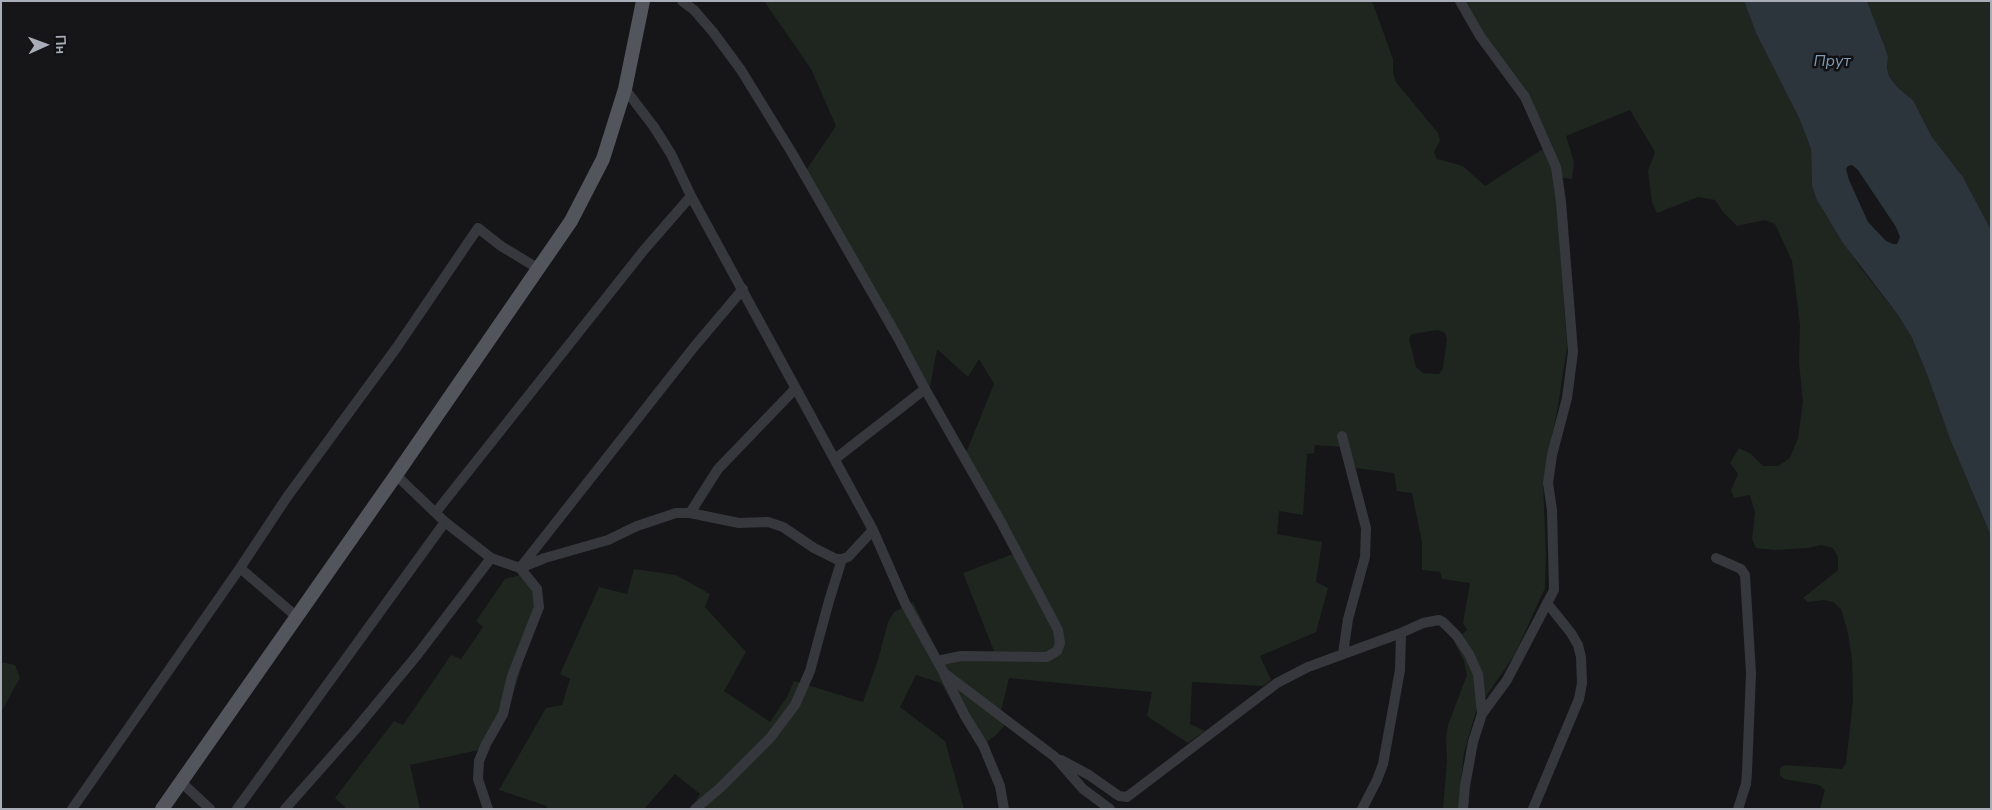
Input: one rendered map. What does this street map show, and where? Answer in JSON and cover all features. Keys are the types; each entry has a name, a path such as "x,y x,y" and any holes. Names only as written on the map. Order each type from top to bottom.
{"main road":[{"path":"162,809 539,270 571,221 603,159 625,89 643,1"}],"street":[{"path":"682,1 694,10 713,32 741,70 792,153 1001,522 1058,630 1060,643 1057,651 1047,657 961,656 937,661"},
{"path":"1460,1 1480,36 1525,97 1556,167 1561,202 1573,352 1567,398 1552,455 1548,483 1552,510 1554,590 1507,680 1482,714 1473,742 1463,809"},
{"path":"625,89 654,127 671,154 691,196 873,530 905,603 944,672 965,716 983,745 1000,786 1004,809"},
{"path":"436,512 644,250 691,196"},
{"path":"72,809 240,568 287,497 397,347 478,228 539,270"},
{"path":"520,568 742,289"},
{"path":"690,513 718,469 795,389"},
{"path":"835,459 925,390"},
{"path":"1342,436 1366,528 1365,557 1348,619 1343,654"},
{"path":"396,475 446,522 491,558 520,568 537,589 539,607 512,676 504,714 486,744 479,761 478,779 488,809"},
{"path":"520,568 546,558 608,540 637,526 676,513 690,513 740,523 768,522 783,527 814,548 842,560 848,557 873,530"},
{"path":"237,809 446,522"},
{"path":"285,809 355,730 418,654 491,558"},
{"path":"1716,558 1741,569 1745,575 1751,673 1746,784 1738,809"},
{"path":"695,809 720,788 770,738 795,705 810,671 842,560"},
{"path":"240,568 297,617"},
{"path":"1533,809 1580,699 1582,683 1581,657 1578,645 1547,603"},
{"path":"1054,757 1089,775 1120,796 1127,797 1277,683 1308,667 1401,633 1423,622 1439,620 1456,635 1469,654 1478,674 1482,714"},
{"path":"1362,809 1378,780 1383,764 1400,670 1401,633"},
{"path":"944,672 1054,757 1083,789 1110,809"},
{"path":"181,782 210,809"}],"shaded area":[{"path":"764,1 1372,1 1393,59 1393,73 1396,82 1438,133 1440,141 1434,152 1437,159 1463,166 1485,186 1543,149 1521,100 1458,1 1744,1 1756,33 1799,118 1811,149 1812,186 1824,212 1860,267 1898,315 1912,338 1950,439 1991,536 1991,809 1820,809 1825,790 1819,785 1784,779 1780,775 1780,768 1785,765 1842,769 1846,763 1853,701 1852,659 1848,633 1841,609 1833,602 1824,600 1808,602 1803,598 1838,570 1838,557 1833,548 1821,545 1808,548 1775,550 1756,548 1752,539 1755,513 1750,495 1734,498 1731,490 1738,474 1730,463 1739,448 1751,454 1763,466 1778,466 1790,458 1798,438 1803,402 1799,363 1800,325 1792,261 1775,224 1765,220 1737,226 1723,212 1715,200 1698,197 1657,213 1652,202 1648,171 1655,152 1630,110 1566,136 1574,162 1572,179 1555,177 1567,347 1543,483 1546,554 1545,588 1515,654 1476,711 1464,753 1458,809 1443,809 1447,761 1446,739 1448,725 1467,675 1464,661 1454,641 1467,630 1463,623 1470,583 1442,579 1440,572 1422,570 1422,542 1412,493 1397,491 1394,473 1347,467 1342,447 1315,445 1314,453 1307,454 1303,515 1279,511 1277,534 1322,542 1316,582 1328,588 1316,632 1260,656 1271,680 1263,686 1192,682 1190,724 1205,731 1188,743 1147,716 1152,692 1009,678 1001,711 1011,718 996,735 978,748 941,683 916,675 900,707 945,741 964,809 691,809 700,794 675,774 644,809 547,809 547,806 499,790 546,708 562,705 570,679 560,674 599,587 627,594 634,569 676,575 710,594 705,607 746,652 724,691 770,722 787,697 794,681 863,702 878,660 888,622 894,612 913,602 941,659 994,651 963,573 1013,554 963,460 994,384 979,359 968,377 937,349 928,398 802,176 836,126 811,69","holes":["1438,330 1445,333 1447,339 1443,368 1439,374 1423,373 1416,367 1409,339 1412,334"]},
{"path":"1867,1 1991,1 1991,230 1963,177 1932,137 1913,100 1897,87 1889,76 1886,50"},
{"path":"528,573 542,600 506,717 488,748 410,765 420,809 344,809 345,807 335,798 394,721 403,725 451,655 461,659 483,627 476,621 505,579"},
{"path":"1,662 15,665 20,678 1,712"}],"water":[{"name":"Прут","path":"1744,1 1867,1 1886,50 1889,76 1897,87 1913,100 1932,137 1963,177 1991,230 1991,536 1950,439 1912,338 1898,315 1843,243 1817,200 1812,186 1811,149 1799,118 1756,33","holes":["1852,165 1858,170 1896,227 1900,237 1897,244 1886,241 1868,222 1846,169"]}]}
